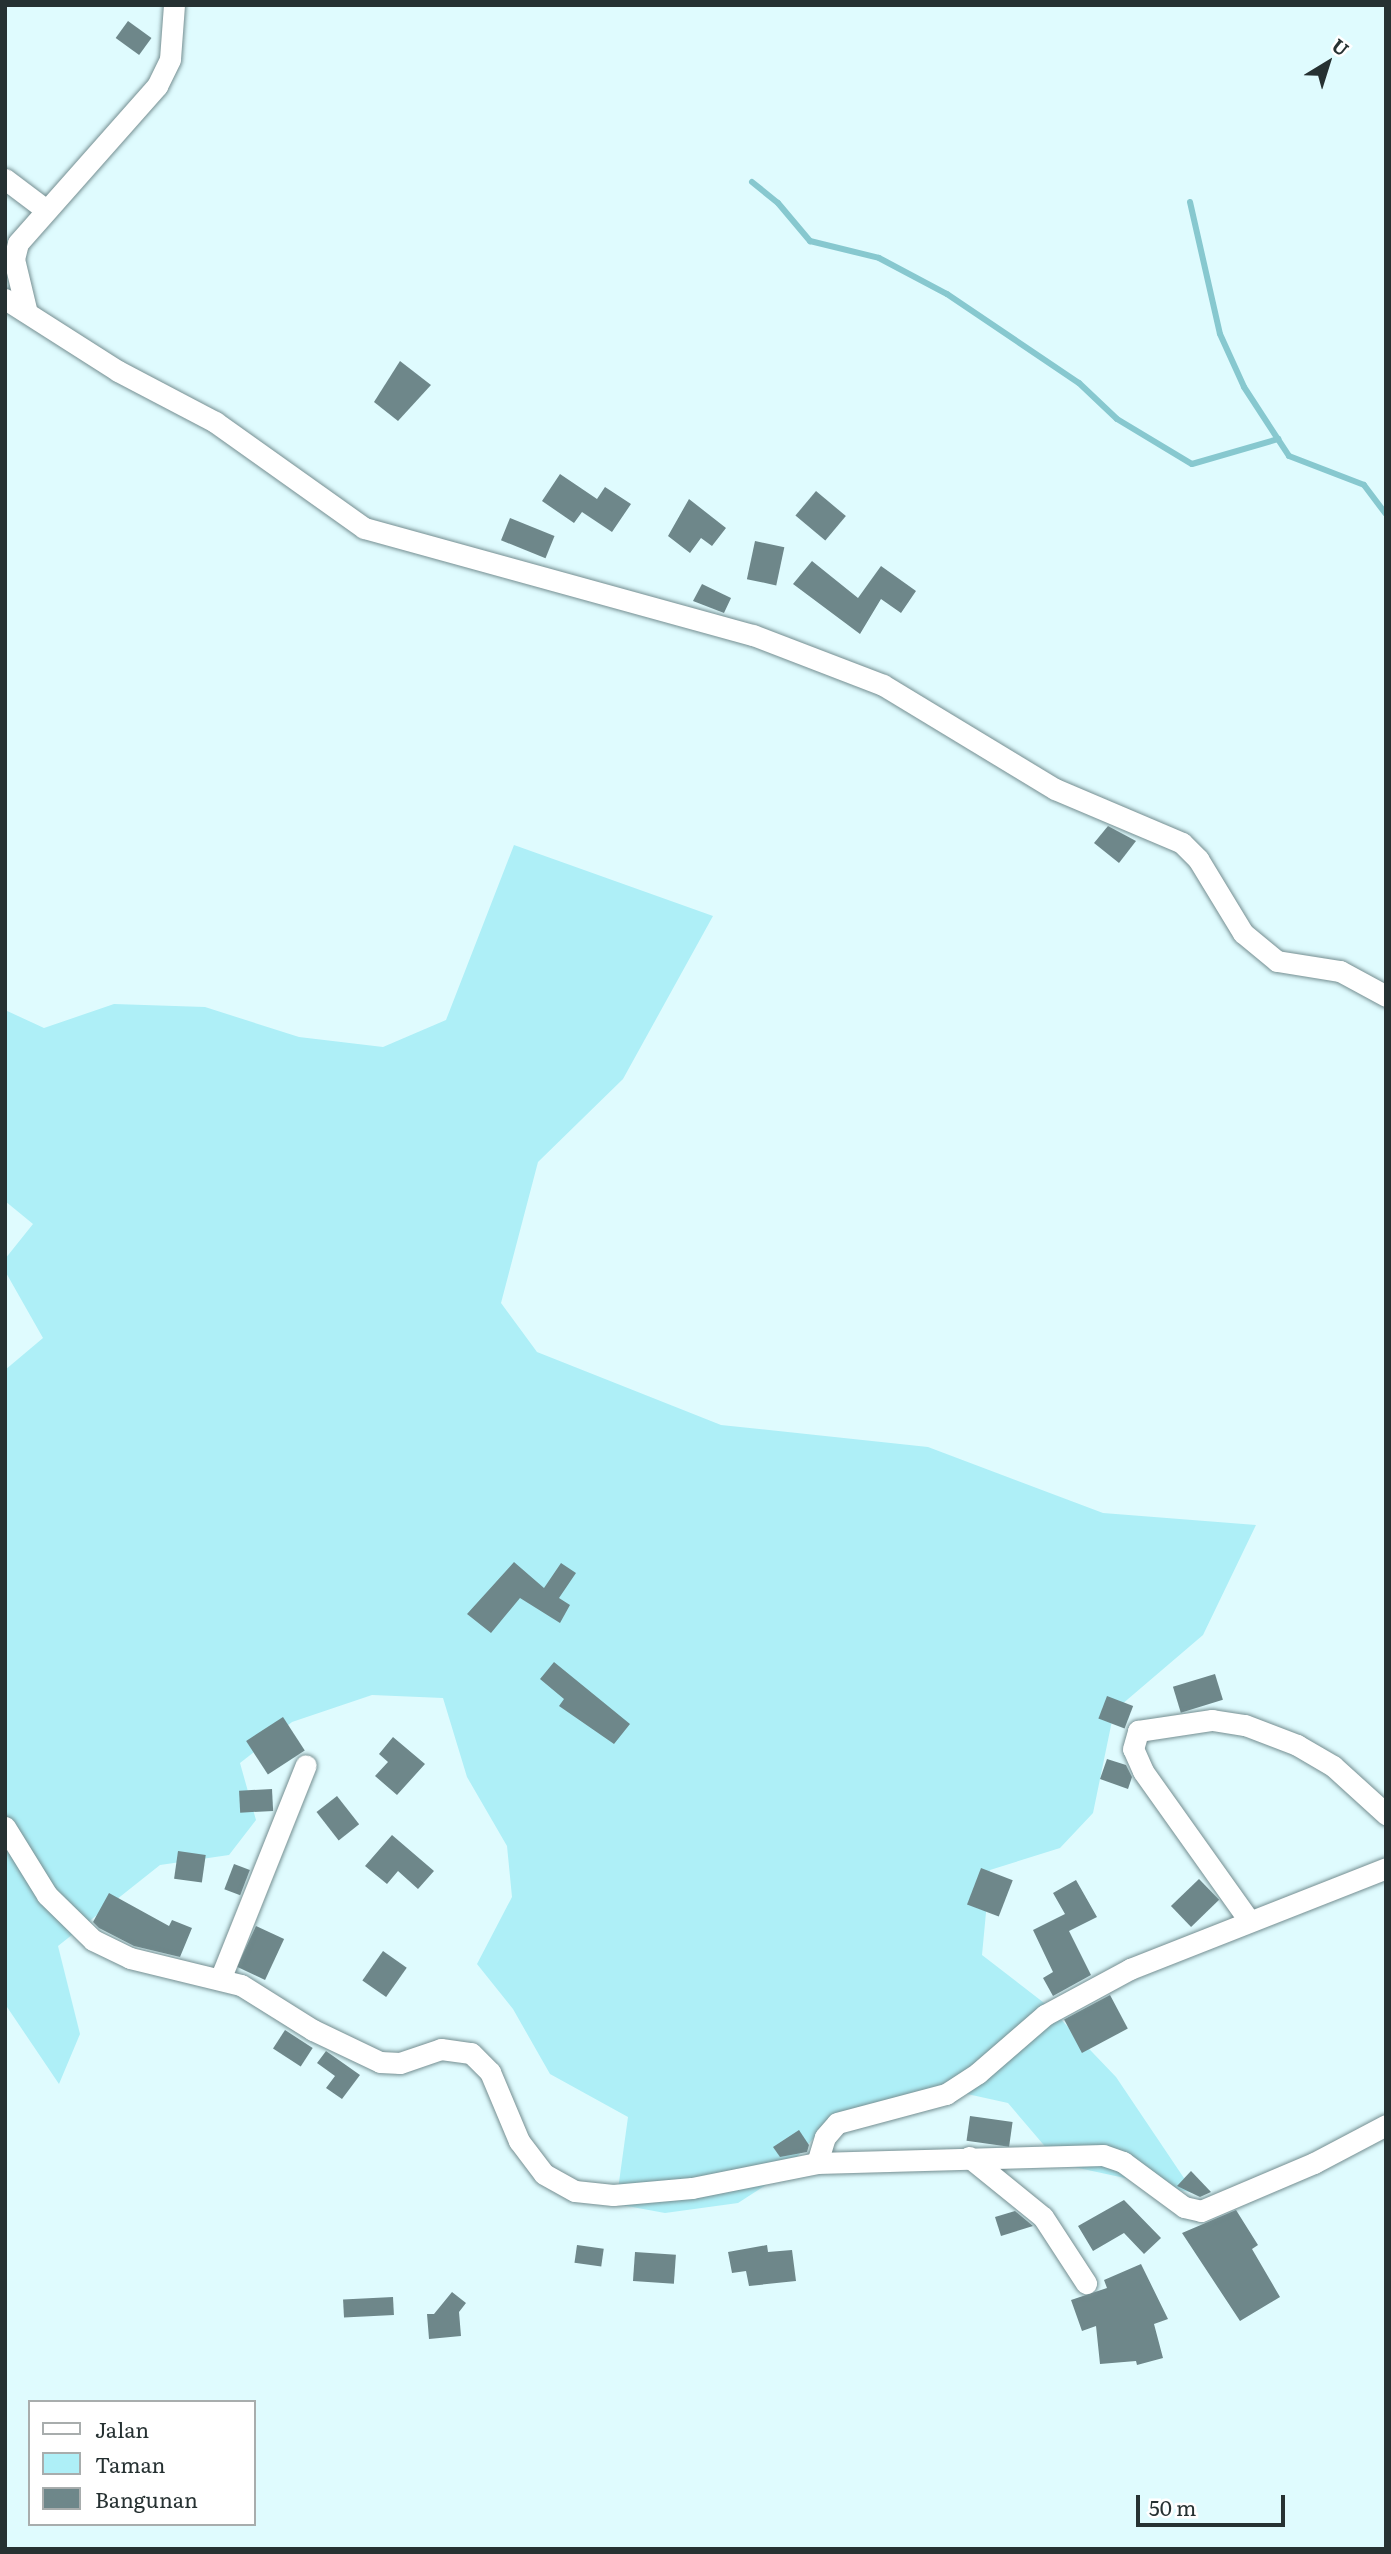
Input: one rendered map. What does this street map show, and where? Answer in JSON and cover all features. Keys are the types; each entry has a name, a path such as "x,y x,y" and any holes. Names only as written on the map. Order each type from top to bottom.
{"street":[{"path":"26,309 14,255 45,209 157,86 170,59 174,5"},
{"path":"5,179 45,209"},
{"path":"5,299 26,309 118,371 224,428 364,528 753,635 883,685 1055,789 1182,843 1198,859 1243,933 1277,961 1339,971 1386,996"},
{"path":"1248,1919 1143,1771 1133,1748 1136,1733 1199,1721 1245,1725 1297,1745 1333,1766 1386,1814"},
{"path":"220,1978 257,1897 306,1765"},
{"path":"5,1827 47,1895 93,1940 142,1962 220,1978 254,1992 322,2035 380,2062 400,2063 441,2049 471,2053 490,2072 526,2153 552,2180 575,2191 612,2195 692,2188 817,2163 1103,2155 1123,2162 1184,2207 1201,2211 1314,2163 1386,2125"},
{"path":"817,2163 825,2137 837,2123 946,2094 978,2073 1045,2015 1130,1969 1248,1919 1386,1868"},
{"path":"969,2157 1043,2217 1086,2283"}],"green space":[{"path":"514,845 713,916 623,1079 538,1162 501,1303 537,1352 721,1425 928,1447 1103,1513 1256,1525 1203,1635 1114,1711 1093,1813 1060,1848 990,1870 982,1955 1048,2006 1116,2077 1194,2193 1060,2164 1008,2103 940,2088 827,2123 780,2176 738,2203 665,2213 616,2204 628,2117 550,2074 513,2009 477,1964 512,1897 507,1846 467,1777 443,1698 372,1695 292,1722 240,1763 256,1820 229,1855 160,1865 58,1946 80,2034 59,2084 5,2004 5,1370 43,1338 5,1271 5,1259 33,1224 5,1201 5,1010 44,1028 114,1004 205,1007 299,1037 383,1047 446,1020"}],"building":[{"path":"128,21 151,38 139,55 116,38"},
{"path":"400,361 431,385 398,421 374,402"},
{"path":"560,474 597,499 605,487 631,504 612,532 582,512 574,523 542,501"},
{"path":"816,491 846,516 825,541 795,516"},
{"path":"689,499 726,528 712,546 701,538 690,553 668,536"},
{"path":"510,518 555,536 546,558 501,540"},
{"path":"755,541 784,547 776,585 747,579"},
{"path":"812,561 858,598 881,566 916,591 901,613 881,599 860,634 793,584"},
{"path":"702,584 731,598 724,613 693,601"},
{"path":"1108,826 1136,841 1119,863 1094,843"},
{"path":"514,1562 544,1588 561,1563 576,1573 559,1598 570,1605 560,1623 520,1598 491,1633 467,1614"},
{"path":"554,1662 630,1724 614,1744 559,1706 564,1699 540,1679"},
{"path":"1215,1674 1223,1700 1181,1713 1173,1687"},
{"path":"1107,1696 1133,1706 1125,1728 1098,1718"},
{"path":"283,1717 305,1751 268,1775 246,1741"},
{"path":"393,1737 425,1764 397,1795 375,1776 388,1762 379,1754"},
{"path":"1107,1759 1126,1765 1132,1777 1128,1789 1100,1779"},
{"path":"272,1789 273,1811 240,1813 239,1791"},
{"path":"337,1796 359,1824 339,1840 317,1812"},
{"path":"392,1835 434,1871 418,1889 398,1871 387,1884 365,1866"},
{"path":"178,1851 206,1855 202,1883 174,1879"},
{"path":"234,1864 250,1870 240,1895 224,1889"},
{"path":"981,1868 1013,1880 999,1917 967,1904"},
{"path":"1199,1879 1219,1900 1191,1927 1171,1906"},
{"path":"1076,1880 1097,1917 1069,1931 1091,1975 1053,1996 1043,1978 1053,1972 1033,1930 1065,1914 1053,1893"},
{"path":"109,1893 169,1926 172,1920 192,1928 180,1957 134,1946 99,1928 93,1922"},
{"path":"256,1926 284,1939 265,1980 237,1967"},
{"path":"383,1951 407,1968 386,1997 362,1980"},
{"path":"1110,1995 1128,2029 1082,2053 1064,2019"},
{"path":"285,2030 313,2048 301,2066 273,2048"},
{"path":"326,2051 360,2075 342,2099 326,2088 335,2076 317,2063"},
{"path":"970,2116 1013,2122 1009,2147 967,2141"},
{"path":"799,2130 809,2145 807,2152 780,2157 773,2147"},
{"path":"1191,2171 1211,2192 1200,2197 1177,2186"},
{"path":"1124,2200 1161,2238 1144,2254 1124,2233 1093,2251 1078,2226"},
{"path":"1236,2210 1258,2245 1252,2249 1280,2297 1240,2321 1182,2233"},
{"path":"1015,2211 1033,2226 1001,2236 995,2217"},
{"path":"577,2245 604,2249 601,2267 574,2263"},
{"path":"767,2245 768,2252 792,2250 796,2281 749,2286 746,2271 732,2273 728,2252"},
{"path":"635,2252 676,2255 674,2284 633,2281"},
{"path":"1141,2264 1168,2319 1154,2324 1163,2358 1137,2365 1136,2361 1100,2364 1096,2326 1082,2331 1071,2300 1107,2288 1104,2280"},
{"path":"452,2292 466,2303 459,2312 461,2336 429,2339 427,2314 434,2314"},
{"path":"393,2297 394,2315 344,2318 343,2300"}],"waterway":[{"path":"752,182 778,203 810,241 879,258 947,294 1079,383 1117,419 1192,464 1278,439"},
{"path":"1190,202 1220,334 1244,387 1289,456 1364,485 1386,514"}]}
